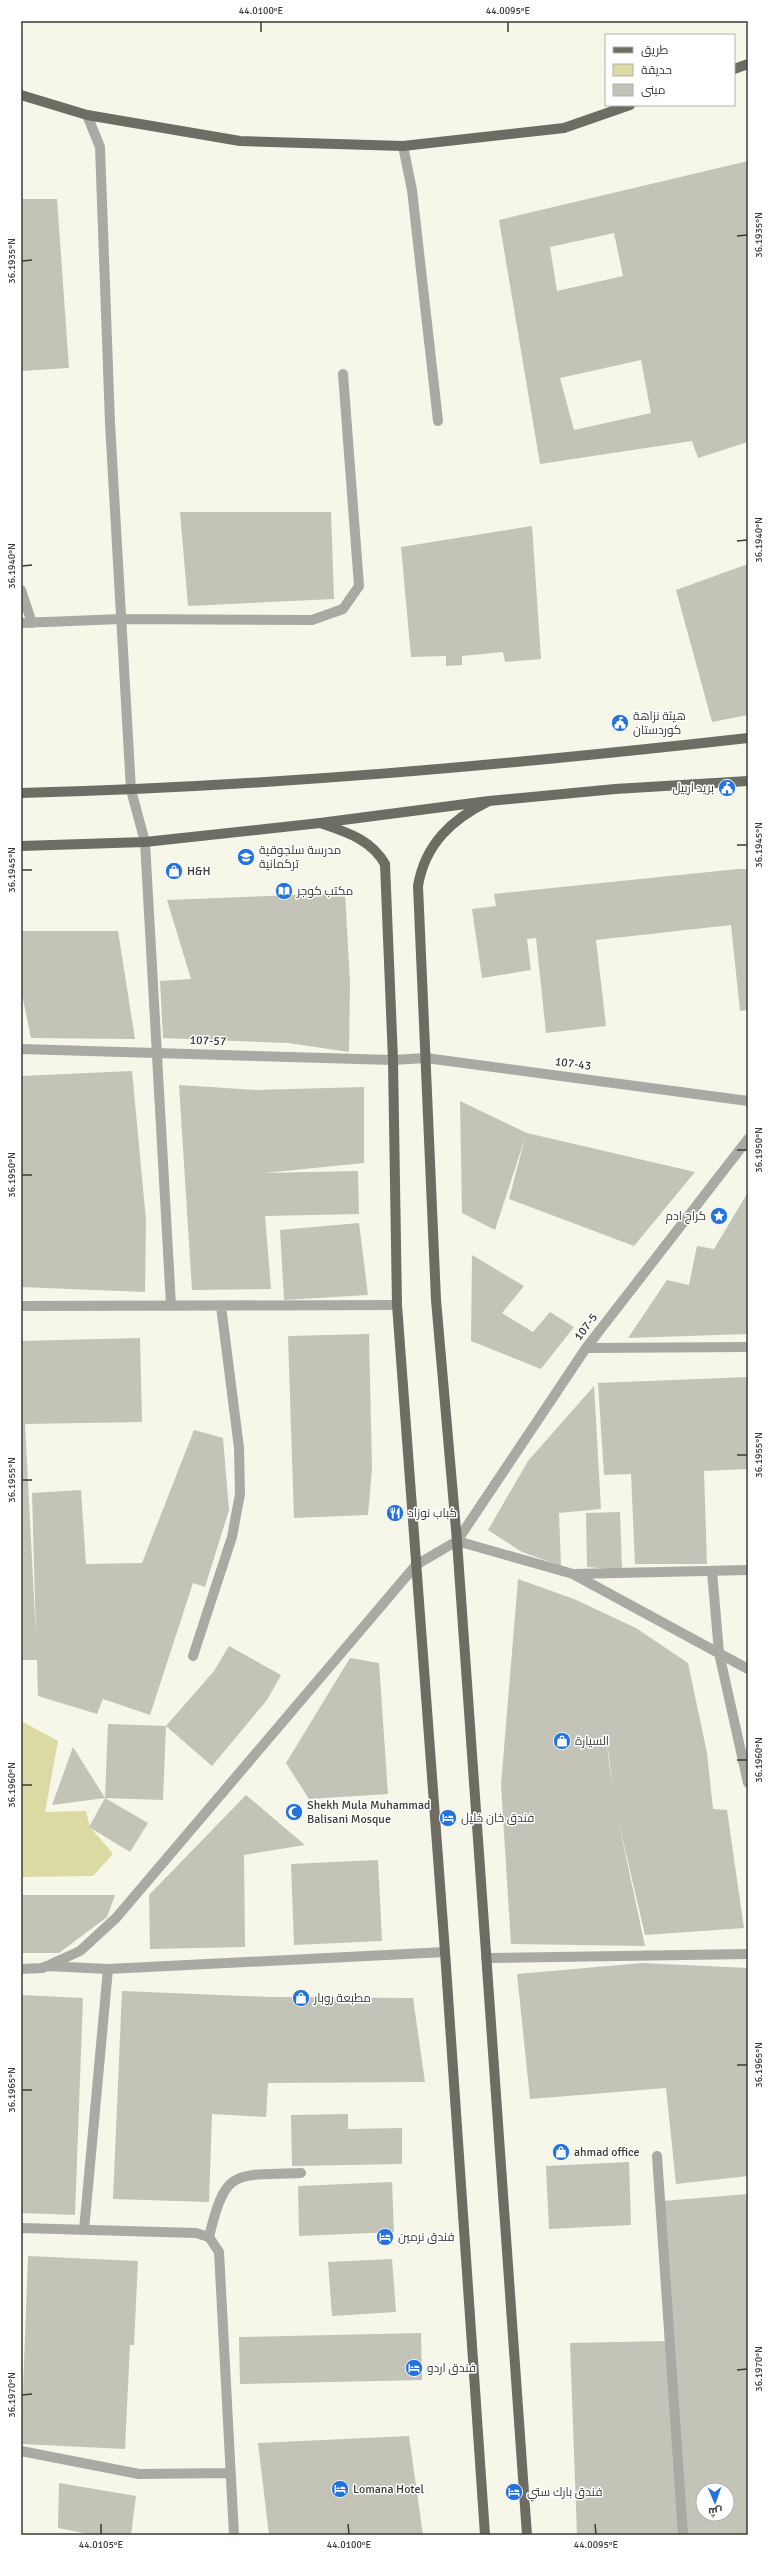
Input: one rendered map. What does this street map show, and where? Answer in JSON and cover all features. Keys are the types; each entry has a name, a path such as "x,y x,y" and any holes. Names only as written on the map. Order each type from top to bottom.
{"main road":[{"path":"735,69 748,64"},
{"path":"21,95 87,115 240,141 404,146 564,128 627,106"},
{"path":"21,793 132,790 567,758 748,738"},
{"path":"21,846 145,842 320,824 489,801 615,789 748,781"},
{"path":"489,801 460,817 448,828 430,850 420,874 418,886 436,1300 457,1541 527,2535"},
{"path":"320,824 349,833 362,840 380,855 385,864 393,1060 396,1305 445,1952 485,2535"}],"street":[{"path":"87,115 100,147 110,423 120,620 132,790 145,842 171,1306"},
{"path":"404,146 412,190 438,421"},
{"path":"21,623 120,620 312,620 343,609 359,586 343,374"},
{"path":"21,590 32,623"},
{"name":"107-57","path":"21,1049 393,1060"},
{"name":"107-43","path":"393,1060 426,1058 748,1101"},
{"name":"107-5","path":"457,1541 586,1348 748,1139"},
{"path":"21,1306 396,1305"},
{"path":"193,1656 232,1537 240,1494 239,1448 221,1306"},
{"path":"586,1348 748,1347"},
{"path":"21,1969 42,1968 80,1951 116,1918 416,1565 457,1541 573,1574 748,1669"},
{"path":"573,1574 748,1570"},
{"path":"712,1571 719,1653 748,1783"},
{"path":"47,1966 108,1969 445,1952"},
{"path":"486,1958 748,1954"},
{"path":"84,2230 108,1969"},
{"path":"656,2156 683,2535"},
{"path":"209,2237 217,2203 227,2185 243,2176 301,2174"},
{"path":"21,2228 196,2233 209,2237 219,2252 234,2535"},
{"path":"21,2451 139,2474 230,2474"}],"green space":[{"path":"21,1721 58,1741 45,1812 86,1811 90,1827 113,1854 93,1876 21,1877"}],"building":[{"path":"748,161 748,442 698,458 692,441 540,464 499,220","holes":["614,233 623,276 557,291 550,247","641,360 651,413 574,430 560,378"]},
{"path":"21,199 57,199 69,368 21,371"},
{"path":"180,512 331,512 334,599 188,606"},
{"path":"532,526 541,659 505,662 503,652 462,656 462,665 446,666 446,656 411,657 401,547"},
{"path":"748,564 748,715 712,722 676,590"},
{"path":"748,869 748,1010 740,1011 731,925 596,940 606,1026 546,1033 536,938 527,939 531,970 482,978 472,909 496,906 494,894"},
{"path":"345,893 350,982 349,1052 288,1043 163,1038 160,981 191,979 167,900"},
{"path":"21,931 118,931 135,1039 31,1038 21,989"},
{"path":"132,1071 146,1220 145,1292 21,1287 21,1076"},
{"path":"179,1085 256,1090 364,1087 364,1163 264,1173 358,1171 359,1214 265,1216 271,1289 192,1290"},
{"path":"460,1101 527,1133 695,1172 634,1246 509,1199 525,1138 495,1230 462,1213"},
{"path":"748,1192 748,1334 628,1338 667,1280 689,1285 697,1246 714,1249"},
{"path":"359,1223 368,1295 284,1300 280,1230"},
{"path":"472,1255 524,1286 502,1313 533,1332 550,1312 574,1327 541,1369 471,1341"},
{"path":"369,1334 372,1469 368,1515 294,1518 288,1336"},
{"path":"140,1338 142,1422 25,1424 36,1637 32,1493 81,1490 86,1564 142,1563 194,1430 223,1438 229,1510 205,1587 193,1583 150,1715 103,1699 97,1714 38,1696 37,1660 21,1660 21,1341"},
{"path":"748,1377 748,1469 704,1471 707,1564 635,1564 631,1474 604,1475 598,1383"},
{"path":"594,1386 601,1509 559,1513 561,1566 522,1552 488,1530 528,1461"},
{"path":"620,1512 622,1570 587,1567 586,1513"},
{"path":"518,1579 574,1599 636,1628 688,1663 707,1753 713,1809 727,1810 744,1928 645,1935 618,1819 645,1946 511,1944 501,1785","holes":["607,1743 613,1787 609,1763"]},
{"path":"229,1646 281,1675 267,1700 212,1766 166,1726 214,1671"},
{"path":"350,1658 379,1663 388,1794 309,1799 286,1763"},
{"path":"108,1724 166,1726 163,1800 105,1798"},
{"path":"73,1747 105,1798 52,1805"},
{"path":"246,1795 305,1845 244,1855 245,1947 150,1949 149,1895"},
{"path":"105,1798 148,1823 130,1852 89,1827"},
{"path":"378,1860 382,1941 294,1945 291,1864"},
{"path":"21,1895 115,1895 107,1917 59,1953 21,1953"},
{"path":"642,1963 748,1968 748,2176 676,2184 666,2088 530,2099 517,1974"},
{"path":"122,1991 271,1997 413,1998 425,2082 268,2083 266,2117 212,2114 209,2202 113,2199"},
{"path":"21,1995 83,1998 75,2215 21,2213"},
{"path":"348,2114 348,2129 402,2128 402,2164 292,2166 291,2115"},
{"path":"629,2162 631,2225 549,2229 546,2166"},
{"path":"392,2182 394,2232 299,2236 298,2186"},
{"path":"748,2194 748,2535 686,2535 662,2201"},
{"path":"28,2256 138,2261 134,2345 130,2345 125,2449 21,2444"},
{"path":"392,2259 396,2312 332,2316 328,2262"},
{"path":"421,2333 422,2380 240,2384 239,2337"},
{"path":"667,2341 682,2535 577,2535 570,2343"},
{"name":"Lomana Hotel","path":"409,2436 423,2535 269,2535 258,2443"},
{"path":"59,2483 136,2496 131,2535 94,2535 58,2528"}],"place":[{"name":"هيئة نزاهة كوردستان","path":"620,723"},
{"name":"بريد اربيل","path":"727,788"},
{"name":"مدرسة سلجوقية تركمانية","path":"246,857"},
{"name":"H&H","path":"174,871"},
{"name":"مكتب كوجر","path":"284,891"},
{"name":"كراج ادم","path":"719,1216"},
{"name":"كباب نوزاد","path":"395,1513"},
{"name":"السيارة","path":"562,1741"},
{"name":"Shekh Mula Muhammad Balisani Mosque","path":"294,1812"},
{"name":"فندق خان خليل","path":"448,1818"},
{"name":"مطبعة روبار","path":"301,1998"},
{"name":"ahmad office","path":"561,2152"},
{"name":"فندق نرمين","path":"385,2237"},
{"name":"فندق اردو","path":"414,2368"},
{"name":"Lomana Hotel","path":"340,2489"},
{"name":"فندق بارك ستي","path":"514,2492"}]}
